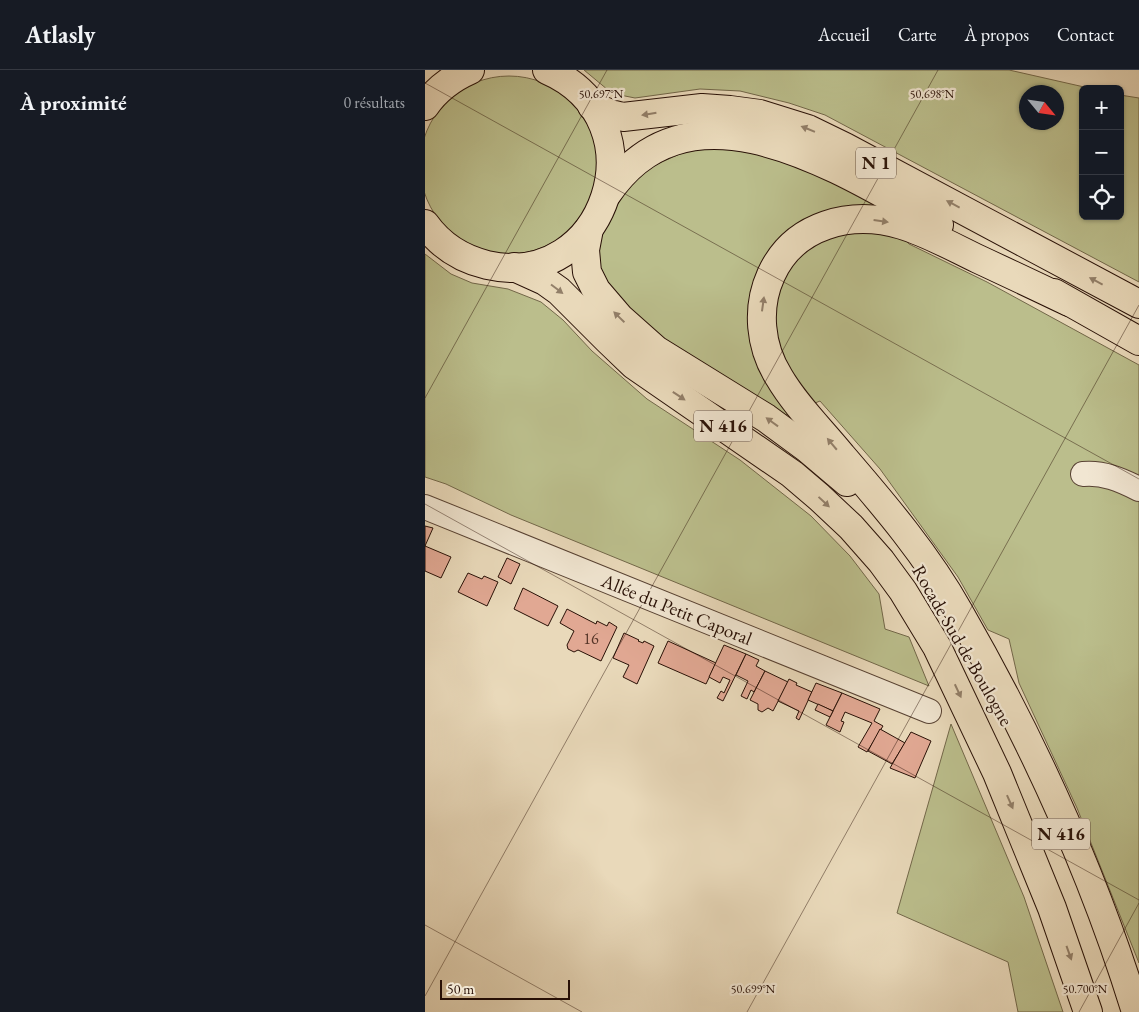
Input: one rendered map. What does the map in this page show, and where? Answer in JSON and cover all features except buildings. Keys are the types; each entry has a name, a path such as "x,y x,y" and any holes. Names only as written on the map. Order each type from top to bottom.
{"highway":[{"path":"425,224 439,240 464,257 492,266 514,267 542,262 555,256 574,244 589,229 607,194 611,166 609,145 603,124 592,106 572,84 547,70"},
{"path":"425,106 436,93 458,74"},
{"name":"N 1","path":"592,106 611,114 629,117 689,109 730,110 767,116 797,125 845,147 1139,304"},
{"name":"N 1","path":"607,194 623,172 638,158 677,137 694,133 714,132 765,139 798,150 832,166 967,240 1069,302 1139,341"},
{"path":"963,627 940,579 915,543 779,378 769,359 762,330 762,306 767,286 782,257 789,248 808,232 839,221 876,220 898,224 920,232 1069,302"},
{"name":"Rocade Sud de Boulogne","path":"589,229 585,250 587,272 596,290 610,308 656,350 766,418 814,454 847,483 876,512 911,554 963,627 984,666 1066,846 1101,935 1126,1012"},
{"name":"Rocade Sud de Boulogne","path":"514,267 545,281 559,290 634,365 766,455 819,496 873,550 893,576 937,647 1018,820 1063,938 1088,1012"},
{"path":"984,666 1035,756 1074,842 1107,923 1136,1012"}],"street":[{"path":"1083,474 1092,473 1111,477 1139,489"},
{"name":"Allée du Petit Caporal","path":"425,507 929,711"}],"green space":[{"path":"584,70 1009,70 1079,86 1079,220 1124,220 1124,96 1139,98 1139,282 825,115 789,103 740,91 700,89 635,98 608,90"},
{"path":"500,76 518,76 551,86 572,102 588,123 594,139 598,165 594,191 588,207 572,228 551,244 535,250 518,254 500,254 467,244 440,221 430,207 424,191 420,174 420,156 430,123 453,96 467,86 483,80"},
{"path":"711,140 798,166 873,203 909,244 987,282 1139,365 1139,963 1077,808 1019,683 1009,639 988,630 958,577 880,469 820,401 781,417 659,338 603,283 595,255 620,196 635,174"},
{"path":"425,254 451,274 472,283 508,289 541,302 563,320 592,351 647,399 740,460 811,516 850,556 879,594 885,629 909,637 929,686 511,515 446,484 425,477"},
{"path":"951,724 1024,897 1063,1012 1018,1012 1008,962 897,913"}]}
